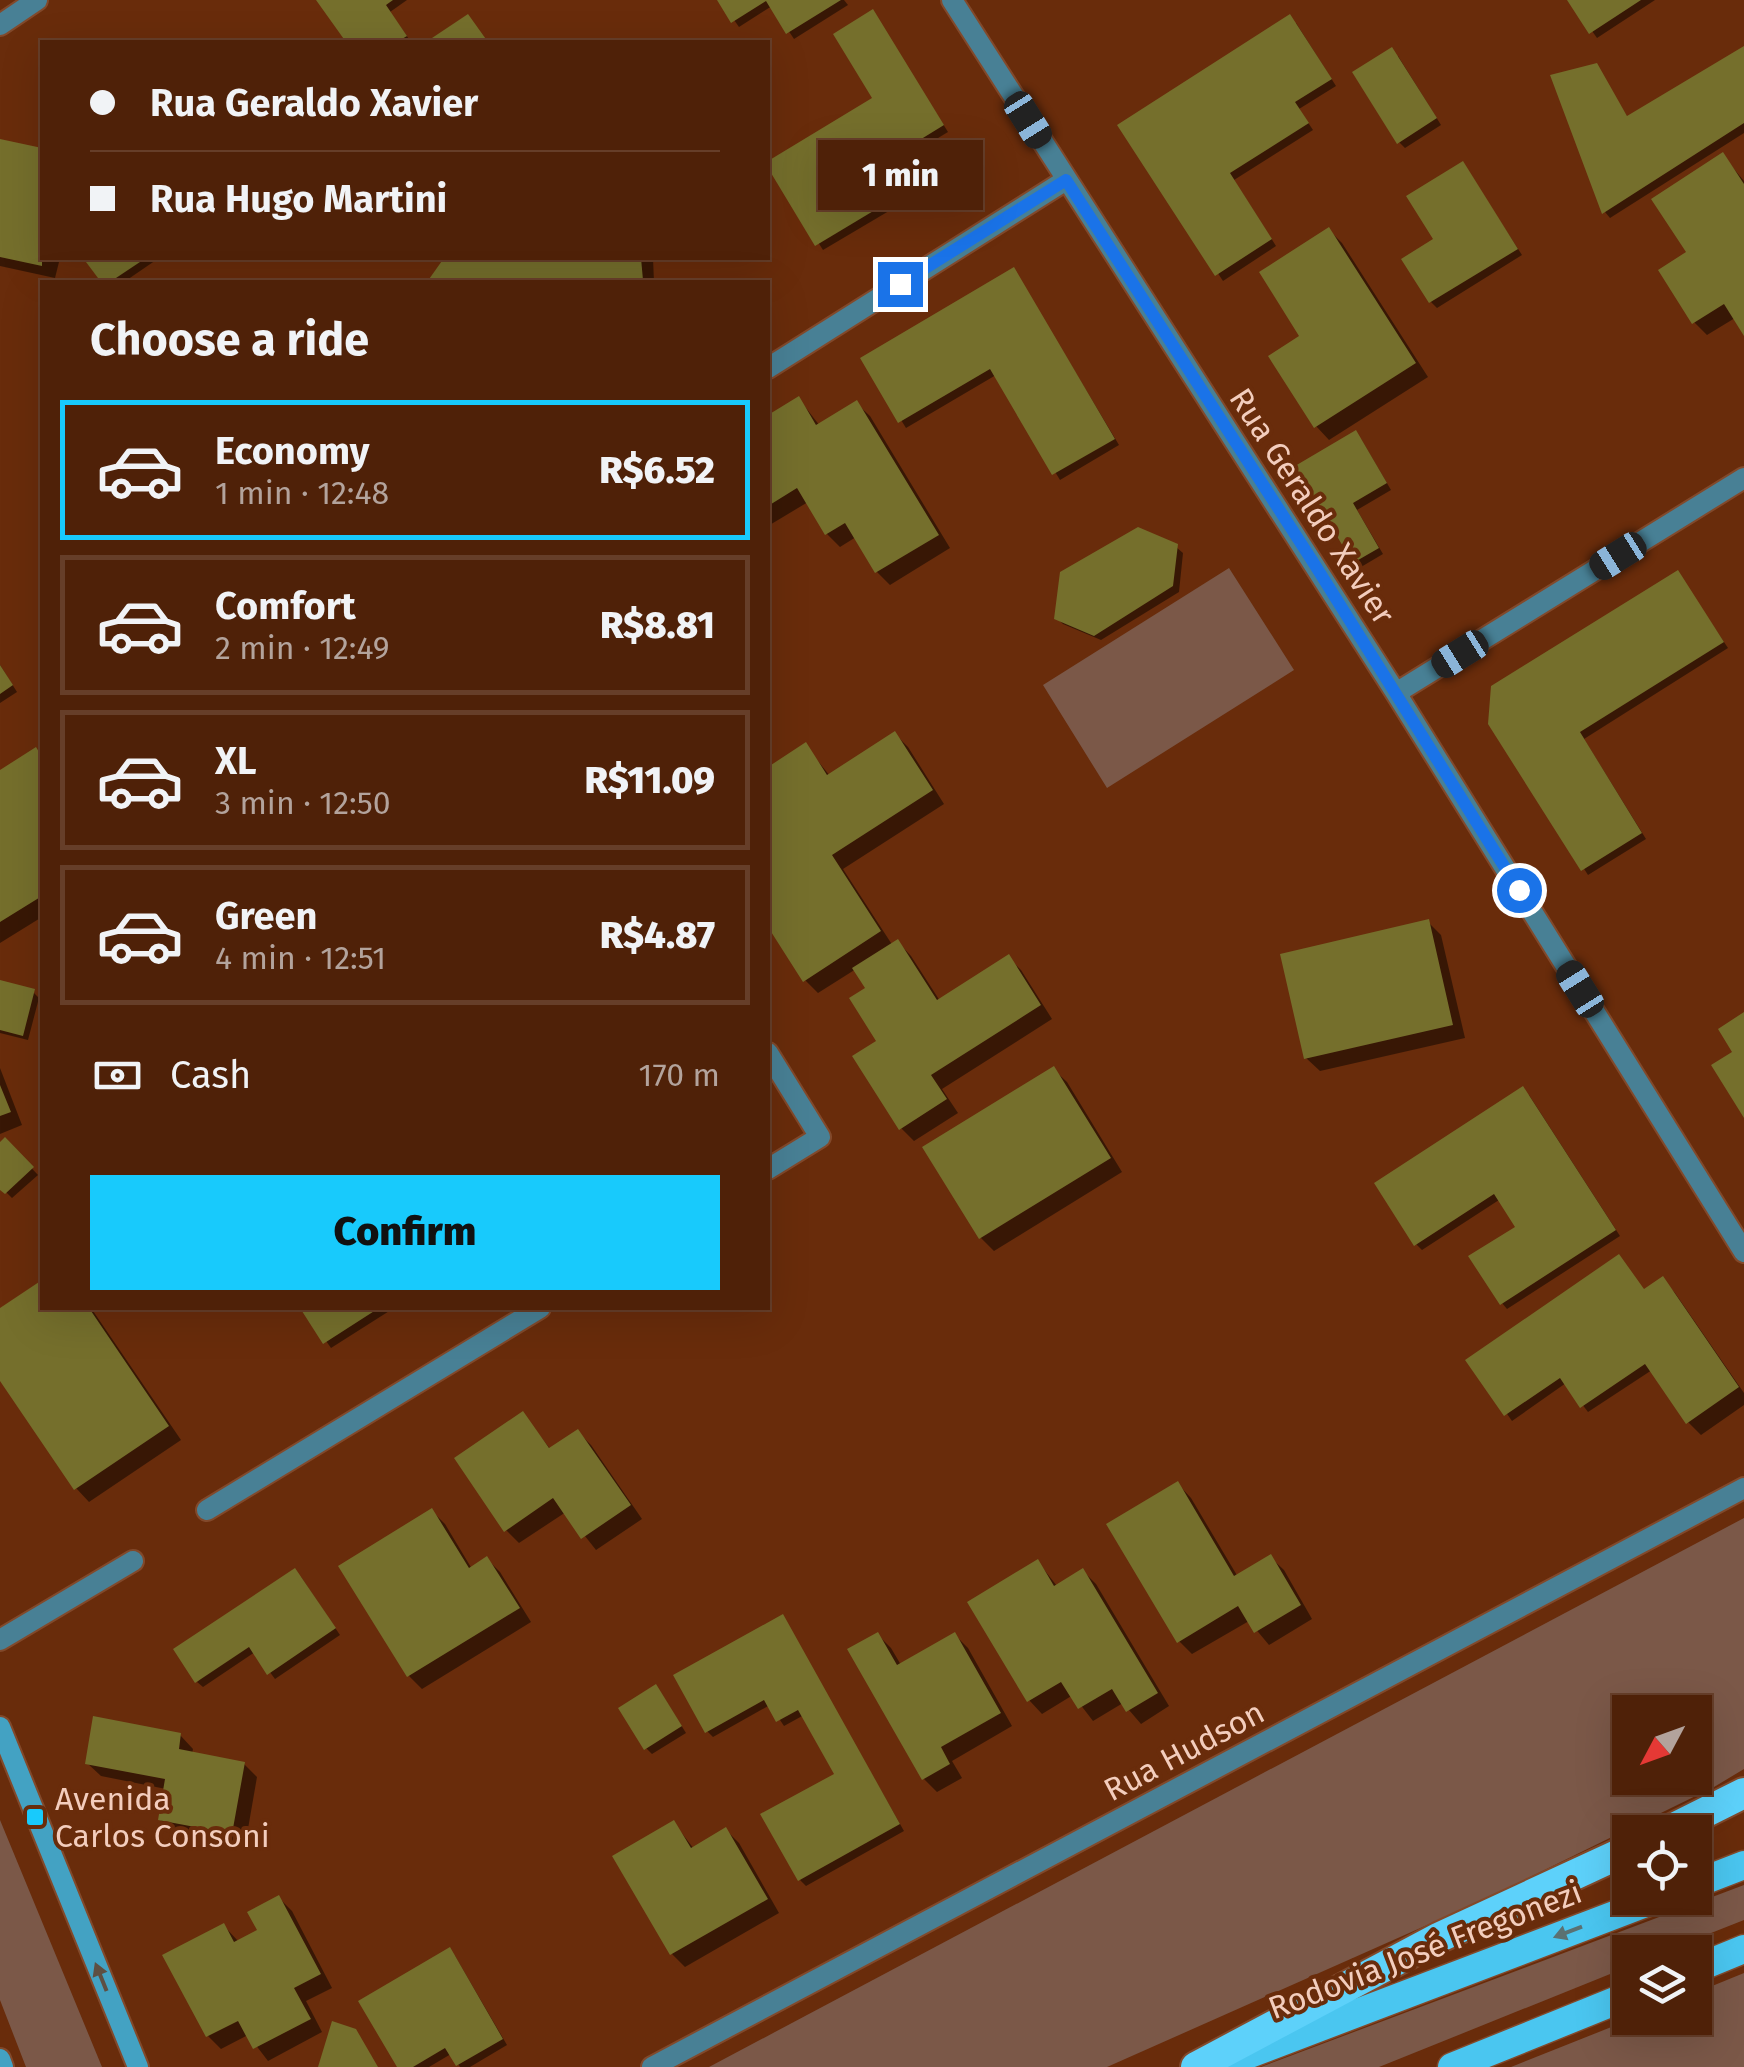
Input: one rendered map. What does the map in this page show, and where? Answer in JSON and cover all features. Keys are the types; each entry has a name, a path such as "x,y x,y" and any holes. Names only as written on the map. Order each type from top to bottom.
{"highway":[{"path":"1700,1815 1744,1793"},
{"path":"1196,2067 1440,1938 1612,1857"},
{"path":"1712,1877 1744,1865"},
{"name":"Rodovia José Fregonezi","path":"1215,2067 1614,1915"},
{"path":"1712,1962 1744,1949"},
{"path":"1452,2067 1612,2002"}],"main road":[{"path":"0,1727 138,2067"},
{"path":"0,2059 3,2067"}],"street":[{"path":"0,24 38,0"},
{"name":"Rua Geraldo Xavier","path":"952,0 1396,693 1744,1252"},
{"path":"770,367 1066,180"},
{"path":"1396,693 1744,478"},
{"path":"770,1056 820,1137 770,1168"},
{"path":"207,1510 537,1310"},
{"name":"Rua Hudson","path":"652,2067 1744,1488"},
{"path":"0,1640 133,1561"}],"shaded area":[{"path":"1229,568 1294,670 1107,788 1043,685"},
{"path":"1744,1518 1744,1769 1712,1788 1712,1695 1612,1695 1612,1795 1698,1795 1657,1815 1612,1815 1612,1837 1479,1902 1107,2067 709,2067"},
{"path":"0,1820 102,2067 26,2067 0,2000"},
{"path":"1744,1885 1744,1920 1706,1935 1612,1935 1612,1973 1379,2067 1261,2067 1664,1915 1712,1915 1712,1897"},
{"path":"1744,1973 1744,2067 1511,2067 1612,2027 1612,2035 1712,2035 1712,1986"}],"building":[{"path":"316,0 393,0 386,5 407,36 400,40 345,40"},
{"path":"717,0 841,0 786,34 766,1 731,23"},
{"path":"1567,0 1641,0 1589,34"},
{"path":"873,9 944,125 871,170 890,201 815,246 770,171 770,160 872,98 833,34"},
{"path":"468,14 487,40 429,40"},
{"path":"1290,14 1332,79 1295,102 1309,123 1230,173 1272,239 1215,276 1117,125"},
{"path":"1744,46 1744,123 1602,214 1550,75 1597,63 1627,116"},
{"path":"1392,47 1437,118 1397,144 1352,72"},
{"path":"0,139 40,148 42,266 0,257"},
{"path":"1723,152 1744,184 1744,336 1724,304 1692,324 1658,270 1686,252 1651,199"},
{"path":"1463,161 1518,249 1429,303 1401,259 1433,239 1406,196"},
{"path":"1329,227 1416,363 1314,428 1268,356 1299,336 1259,272"},
{"path":"84,260 143,260 113,280 100,280"},
{"path":"443,260 641,260 643,280 428,280"},
{"path":"1014,267 1115,439 1052,475 990,369 898,423 860,358"},
{"path":"799,396 816,425 857,400 939,535 875,573 845,523 825,535 797,488 770,505 770,414"},
{"path":"1356,430 1387,483 1353,503 1379,548 1353,563 1295,466"},
{"path":"1138,527 1178,544 1173,586 1094,636 1054,619 1060,572"},
{"path":"1678,570 1724,642 1580,732 1642,833 1581,871 1488,724 1491,686"},
{"path":"0,665 13,685 0,694"},
{"path":"895,731 933,790 832,855 881,931 803,982 770,930 770,766 806,742 827,775"},
{"path":"36,747 40,754 40,897 0,922 0,770"},
{"path":"1429,919 1453,1025 1304,1059 1280,954"},
{"path":"898,939 937,1000 1009,954 1041,1005 931,1075 947,1099 899,1130 852,1056 876,1041 849,998 865,988 852,968"},
{"path":"0,980 35,989 23,1036 0,1030"},
{"path":"1744,1012 1744,1118 1711,1065 1732,1052 1718,1029"},
{"path":"1054,1066 1111,1158 979,1239 922,1147"},
{"path":"0,1085 11,1112 0,1116"},
{"path":"1523,1086 1616,1230 1500,1305 1468,1256 1515,1227 1494,1194 1414,1246 1374,1183"},
{"path":"5,1137 34,1167 5,1194 0,1190 0,1142"},
{"path":"1619,1254 1644,1289 1663,1276 1739,1387 1686,1424 1645,1364 1580,1408 1560,1378 1504,1416 1465,1360"},
{"path":"40,1281 40,1310 90,1310 169,1426 74,1490 0,1381 0,1308"},
{"path":"301,1310 376,1310 323,1344"},
{"path":"523,1411 549,1448 578,1429 631,1505 581,1539 553,1498 504,1532 454,1458"},
{"path":"1178,1481 1234,1576 1271,1554 1301,1605 1254,1633 1238,1606 1177,1643 1106,1524"},
{"path":"432,1508 469,1568 487,1556 520,1608 407,1677 338,1566"},
{"path":"1038,1559 1054,1586 1083,1568 1158,1693 1126,1712 1112,1689 1078,1709 1061,1682 1027,1702 967,1602"},
{"path":"295,1568 336,1628 267,1675 249,1647 195,1683 173,1649"},
{"path":"783,1614 900,1824 798,1881 760,1814 834,1774 798,1710 776,1722 764,1700 705,1733 673,1675"},
{"path":"878,1632 897,1665 955,1632 1001,1713 941,1747 950,1764 922,1780 847,1649"},
{"path":"656,1684 682,1726 644,1750 618,1708"},
{"path":"93,1716 181,1733 179,1749 245,1762 232,1834 158,1820 165,1779 85,1764"},
{"path":"674,1820 691,1848 726,1827 768,1899 670,1955 612,1856"},
{"path":"279,1895 321,1974 294,1988 311,2019 253,2049 238,2021 206,2037 162,1955 224,1923 234,1942 257,1930 247,1912"},
{"path":"450,1947 503,2039 456,2066 445,2048 413,2067 397,2067 358,2001"},
{"path":"332,2021 356,2029 378,2067 318,2067"}],"place":[{"name":"Avenida Carlos Consoni","path":"35,1817"}],"route":[{"path":"900,284 1066,180 1519,890"}]}
